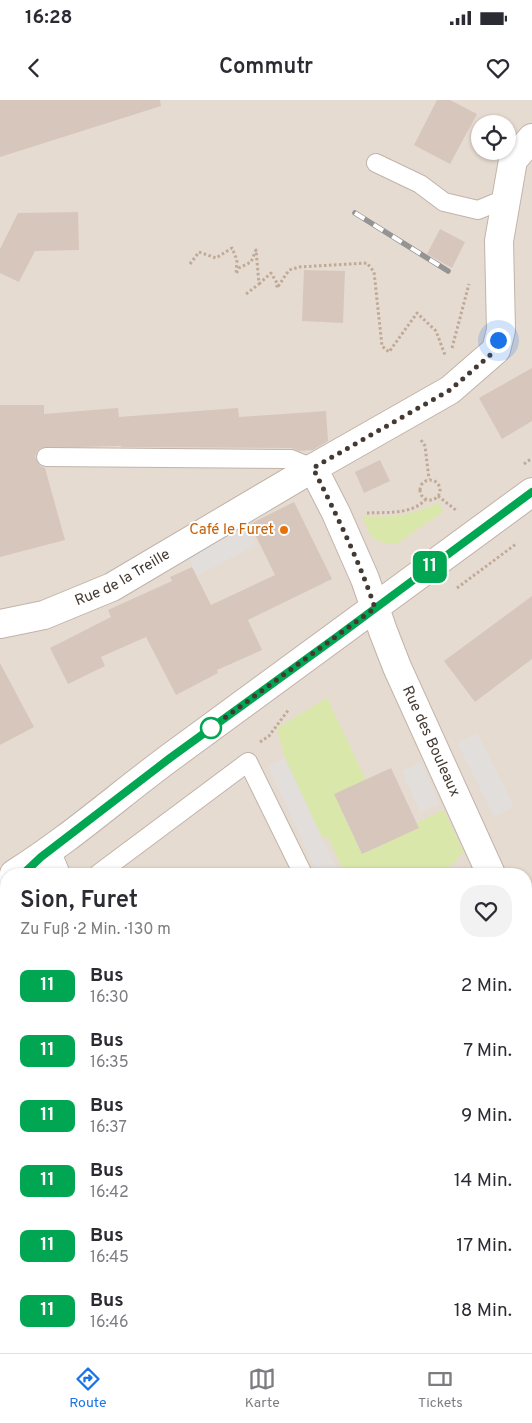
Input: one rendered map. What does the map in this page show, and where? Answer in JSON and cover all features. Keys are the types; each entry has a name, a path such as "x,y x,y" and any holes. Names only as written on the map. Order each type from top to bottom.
{"street":[{"name":"Rue de la Treille","path":"0,624 44,615 112,587 313,468 450,390 496,350 501,330 498,264 499,241 513,160 532,138"},
{"path":"313,468 366,579 375,608"},
{"path":"32,868 44,864 170,758 532,492"},
{"name":"Rue des Bouleaux","path":"375,608 397,667 488,868"}],"lane":[{"path":"376,163 420,184 444,202 478,210 507,198"},
{"path":"46,457 291,459 313,468"},
{"path":"106,868 248,762 300,868"}],"path":[{"path":"190,264 199,252 216,258 232,248 237,260 236,274 239,268 251,262 256,250 259,284"},
{"path":"246,294 271,273 277,283 277,288 289,270 299,266 367,262 374,272 382,346 389,352 417,313 436,331 445,356 451,352 474,264 498,264"},
{"path":"408,415 425,446 429,479"},
{"path":"429,479 435,480 440,486 438,496 432,500 426,499 421,495 419,488 422,482 429,479"},
{"path":"438,496 458,512"},
{"path":"336,513 403,510 421,504 426,499"},
{"path":"457,588 517,543"}],"shaded area":[{"path":"0,100 532,100 532,868 0,868"},
{"path":"245,524 256,545 197,575 186,554"},
{"path":"477,733 514,807 494,816 457,743"},
{"path":"285,758 336,868 315,868 268,766"},
{"path":"421,762 439,804 420,812 402,771"}],"green space":[{"path":"438,503 444,511 398,543 389,544 378,541 371,536 363,518 364,516 384,517 402,515"},
{"path":"327,698 366,780 334,794 362,854 419,828 416,823 444,810 464,853 458,856 457,861 450,864 451,868 342,868 328,837 322,838 285,758 277,728"}],"building":[{"path":"0,100 160,100 161,106 0,157"},
{"path":"437,100 450,100 477,114 471,115 471,125 450,164 414,145"},
{"path":"78,212 79,250 35,251 19,282 0,273 0,249 18,213"},
{"path":"440,229 465,242 452,268 427,254"},
{"path":"304,270 345,271 343,323 302,321"},
{"path":"532,368 532,421 502,439 479,398"},
{"path":"0,405 44,405 44,414 118,408 119,417 238,408 239,417 326,411 328,441 313,450 299,451 291,448 121,446 41,448 37,451 35,457 40,466 45,468 65,540 0,557"},
{"path":"380,460 390,481 364,493 355,472"},
{"path":"294,502 332,579 248,620 262,650 217,670 218,673 176,695 146,637 101,657 105,666 68,684 50,648 111,617 108,610 172,581 170,577 192,567 211,605 275,575 250,524"},
{"path":"532,596 532,659 475,702 444,661"},
{"path":"0,663 34,727 0,745"},
{"path":"391,768 419,828 362,854 334,794"}],"railway":[{"path":"355,213 448,271"}],"bus line":[{"name":"11","path":"29,868 170,758 532,492"}],"place":[{"name":"Café le Furet","path":"284,530"}],"route":[{"path":"211,728 375,608 366,579 313,468 362,442 450,390 496,350 498,340"}]}
